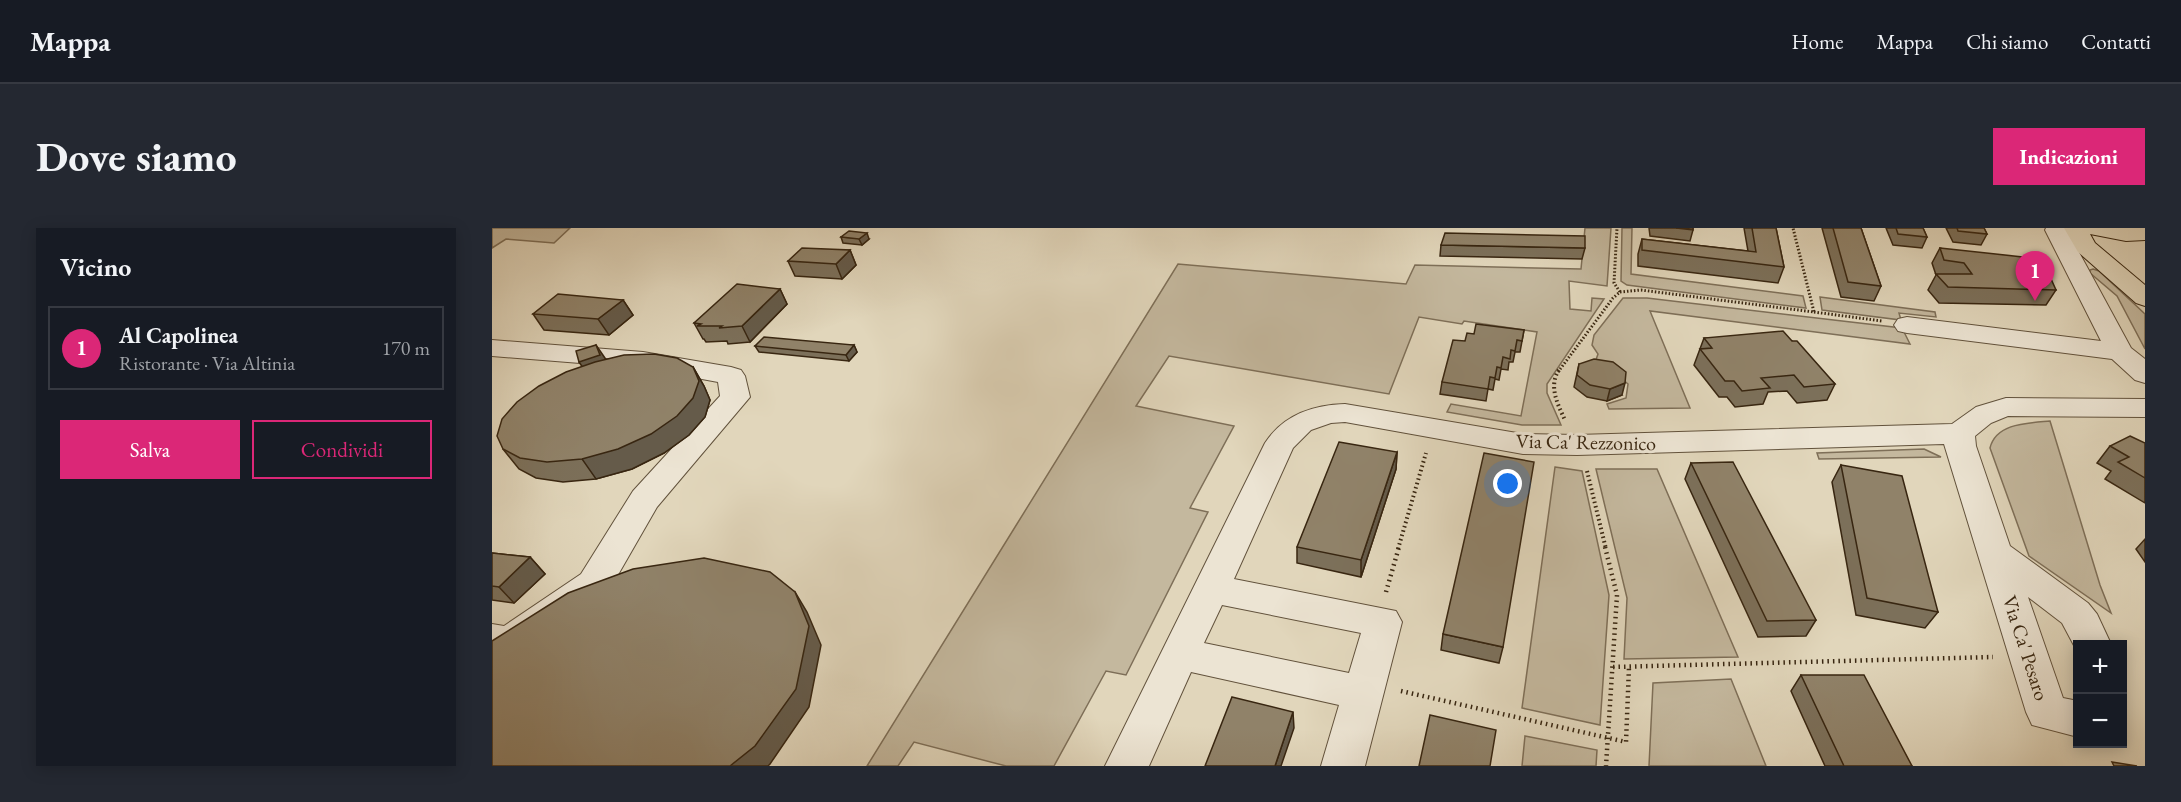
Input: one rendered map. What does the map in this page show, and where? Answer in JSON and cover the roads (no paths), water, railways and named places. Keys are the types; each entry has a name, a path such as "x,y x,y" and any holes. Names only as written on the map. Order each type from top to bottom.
{"main road":[{"path":"2093,228 2140,233"},
{"path":"2066,229 2145,298"},
{"path":"2108,264 2102,254 2113,241 2140,233"}],"street":[{"path":"2066,229 2075,265 2120,352 2145,374"},
{"path":"2075,265 2108,264"},
{"path":"1907,325 2120,352"},
{"path":"492,348 643,360 731,376 735,397 645,499 594,584 508,643 492,639"},
{"path":"1960,434 1968,425 1983,415 2006,407 2145,408"},
{"name":"Via Ca' Rezzonico","path":"1126,766 1280,443 1300,423 1312,418 1328,414 1363,415 1523,444 1577,445 1960,434"},
{"name":"Via Ca' Pesaro","path":"1960,434 1960,446 2047,712 2073,718"},
{"name":"Via Ca' Pesaro","path":"1996,554 2074,613 2084,625 2090,640"},
{"path":"1211,589 1383,622 1379,691 1343,766"},
{"path":"1180,654 1379,691"}],"place":[{"name":"Al Capolinea","path":"2035,301"}]}
